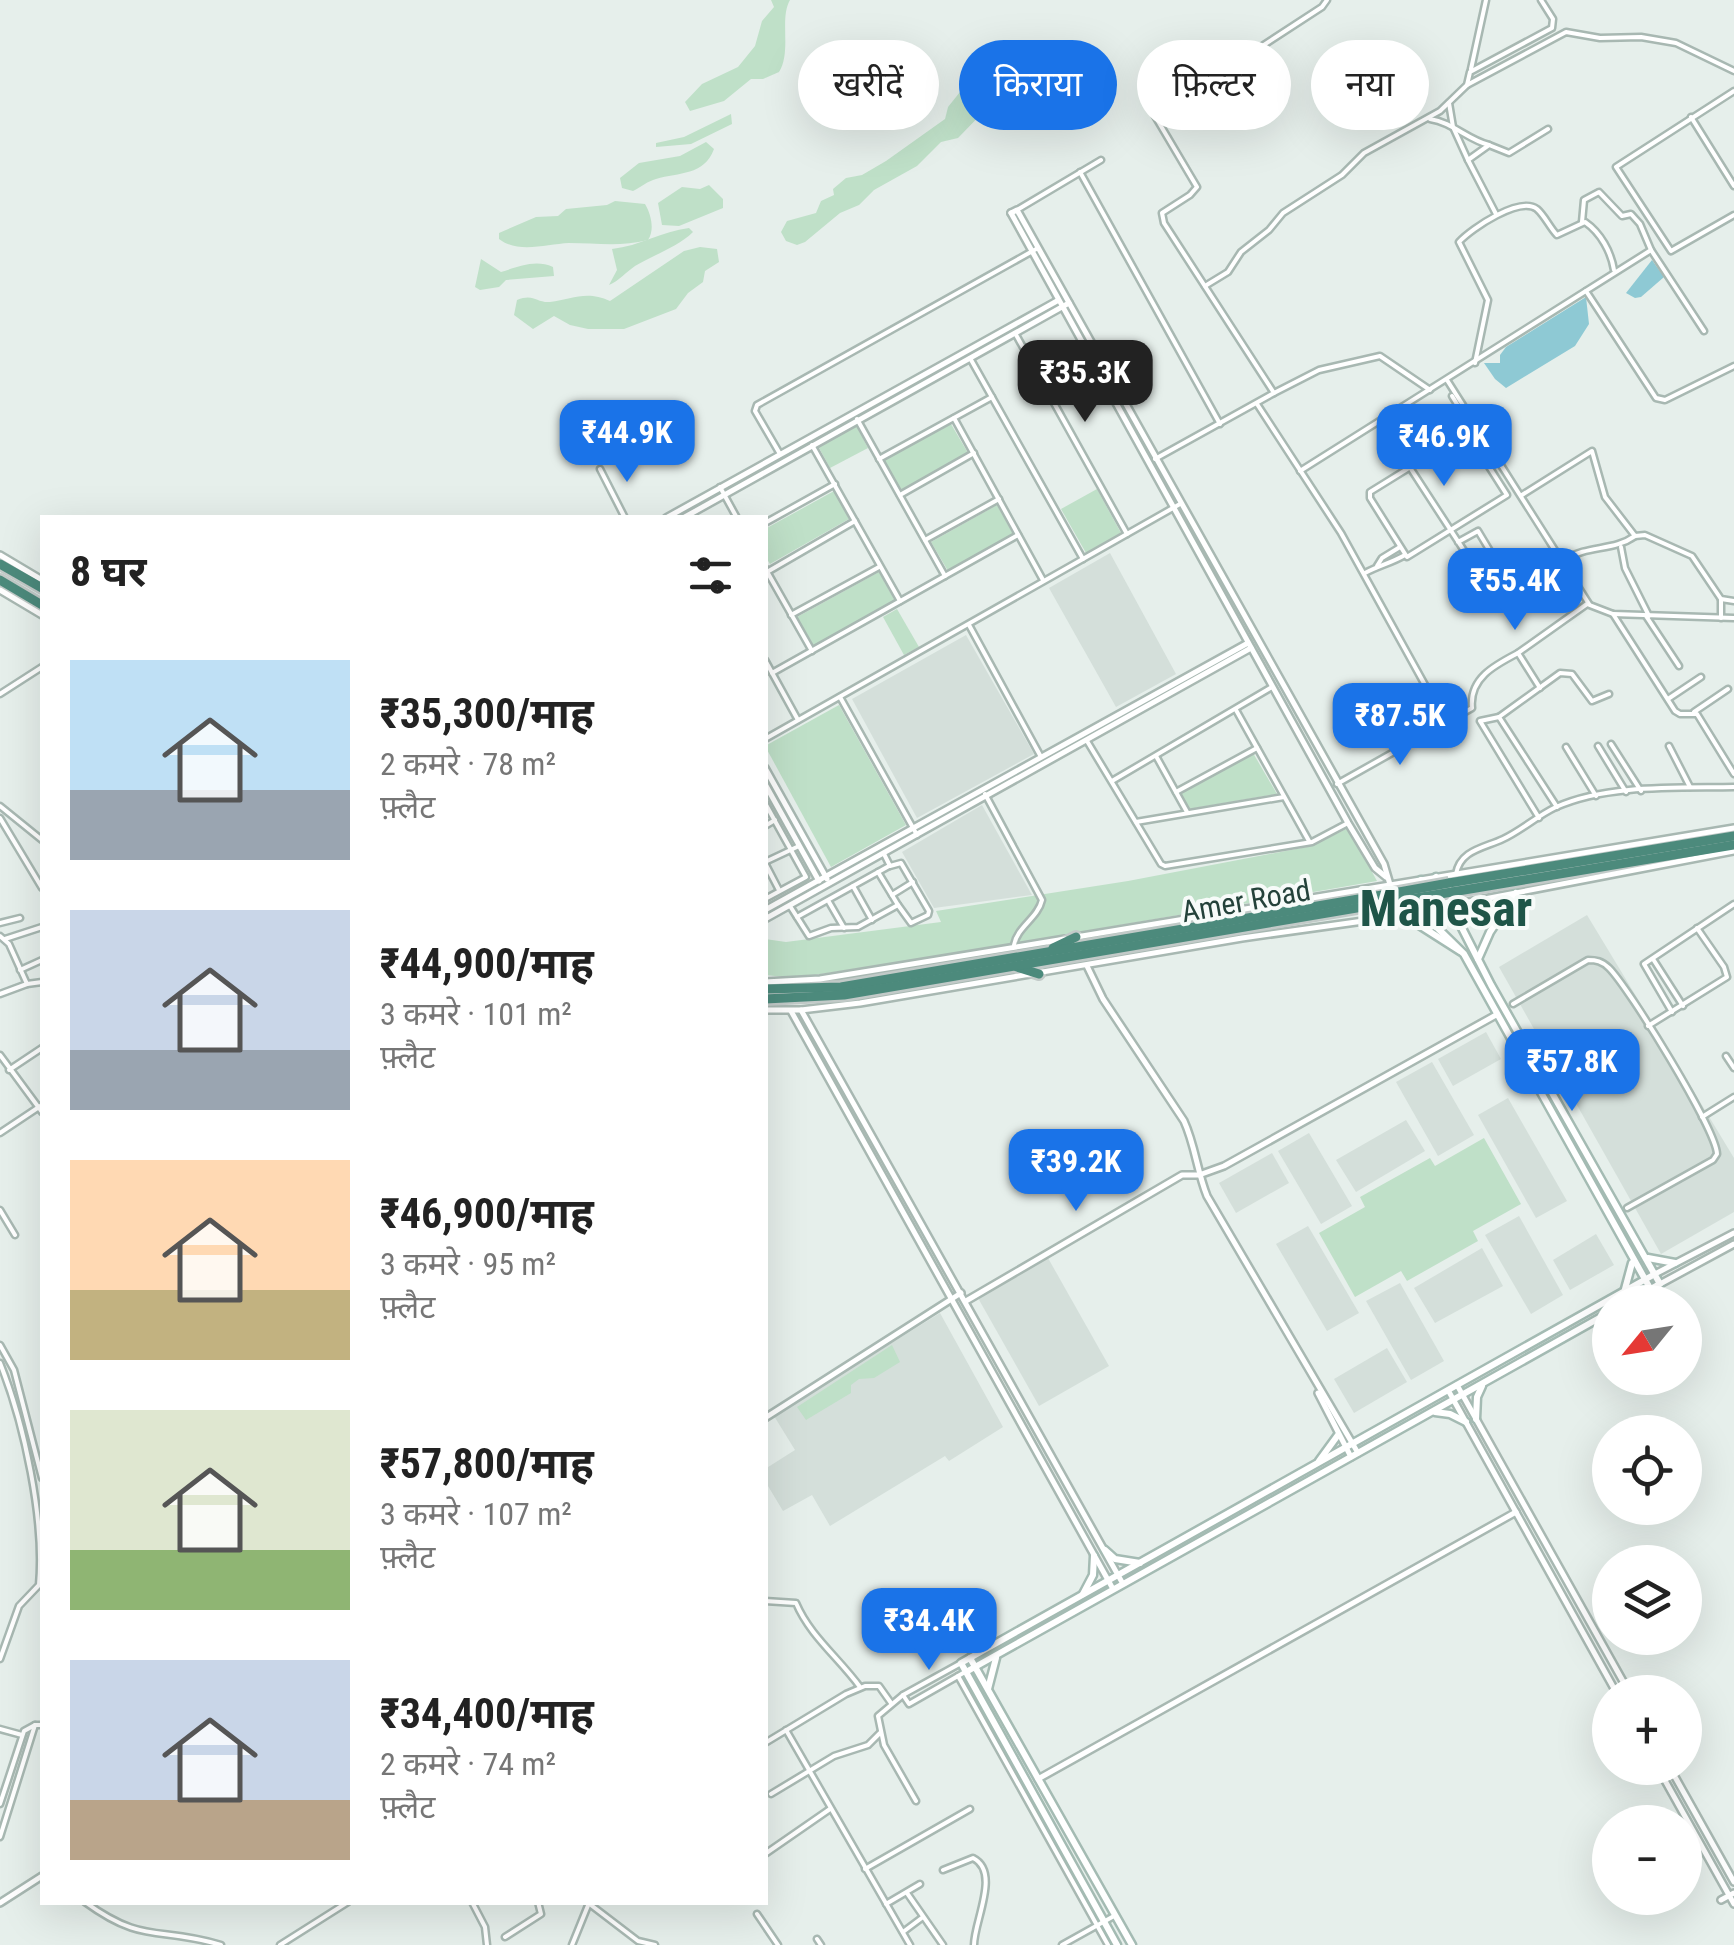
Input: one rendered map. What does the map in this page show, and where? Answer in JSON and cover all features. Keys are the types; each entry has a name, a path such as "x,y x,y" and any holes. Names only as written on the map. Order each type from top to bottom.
{"highway":[{"path":"0,564 40,583"},
{"path":"0,580 40,604"},
{"name":"Amer Road","path":"768,986 841,986 1733,832"},
{"path":"1634,845 1656,848"},
{"name":"Amer Road","path":"1452,883 1734,848"},
{"path":"1666,863 1676,856"},
{"name":"Amer Road","path":"768,999 844,995 1390,894"},
{"path":"1042,953 1076,937"},
{"path":"1015,966 1039,974"}],"main road":[{"path":"1436,877 1660,1284"},
{"path":"1421,880 1420,911 1461,951 1648,1285"},
{"path":"1478,959 1490,932 1516,893"},
{"path":"1402,914 1461,951"},
{"path":"1612,1221 1621,1215"},
{"path":"1643,1254 1658,1262 1675,1263"},
{"path":"1626,1285 1632,1257"},
{"path":"1636,1285 1655,1274"},
{"path":"1117,1945 1101,1924 962,1674 960,1662 1592,1310"},
{"path":"962,1674 1592,1322"},
{"path":"1476,1418 1477,1397 1486,1381"},
{"path":"1429,1413 1444,1412 1466,1422"},
{"path":"1314,1466 1338,1435"},
{"path":"1105,1550 1115,1559 1140,1563"},
{"path":"1082,1595 1093,1575 1094,1556"},
{"path":"988,1690 992,1666 1000,1653"},
{"path":"970,1658 1132,1945"}],"street":[{"path":"1274,393 1162,218 1162,213 1197,186 1155,116 1322,7 1327,0"},
{"path":"1467,84 1486,0"},
{"path":"1471,71 1552,28 1553,20 1541,0"},
{"path":"1429,119 1467,84 1566,32 1676,42 1734,71"},
{"path":"1734,92 1616,168 1666,247 1674,252 1734,215"},
{"path":"1449,102 1454,127 1496,214"},
{"path":"1691,117 1734,186"},
{"path":"1429,119 1508,153 1548,129"},
{"path":"1205,286 1228,272 1241,252 1270,230 1283,213 1342,175 1364,153 1408,130"},
{"path":"1468,160 1489,146"},
{"path":"1101,160 1011,217 1258,639 1384,864 1390,894 1402,914"},
{"path":"1080,172 1220,424"},
{"path":"1582,222 1584,200 1596,192 1622,216 1631,214 1650,250 1704,330"},
{"path":"1475,363 1488,300 1459,242 1496,214 1520,205 1532,206 1559,236 1582,222"},
{"path":"1017,210 1155,460 1249,645 1348,823 1386,877"},
{"path":"1638,222 1645,212"},
{"path":"1638,222 1650,219"},
{"path":"1582,222 1597,232 1611,256 1614,272"},
{"path":"780,454 755,411 757,405 1038,248"},
{"path":"1300,471 1650,250"},
{"path":"1586,290 1656,398 1666,400 1734,366"},
{"path":"671,515 969,357 1067,299"},
{"path":"689,515 855,416 1059,304"},
{"path":"1014,332 1127,534"},
{"path":"1155,460 1319,370 1380,356 1430,390"},
{"path":"969,357 1084,559"},
{"path":"1448,380 1590,604 1614,614 1734,618"},
{"path":"1377,566 1412,556 1507,494 1467,432 1468,422 1452,396"},
{"path":"879,459 992,397"},
{"path":"1257,404 1341,532 1446,723"},
{"path":"855,416 946,576"},
{"path":"954,418 1044,581"},
{"path":"1405,555 1369,494 1467,432"},
{"path":"812,445 900,601"},
{"path":"1522,495 1592,451 1605,497 1635,536"},
{"path":"900,495 974,454"},
{"path":"1409,466 1458,542 1475,567 1493,556 1478,530 1458,542"},
{"path":"600,469 624,515"},
{"path":"768,521 834,484"},
{"path":"720,487 734,515"},
{"path":"925,540 999,500"},
{"path":"768,737 1177,506"},
{"path":"768,569 855,521"},
{"path":"772,673 1018,535"},
{"path":"1564,560 1594,548 1620,546 1635,536 1645,535 1692,556 1722,599 1721,618"},
{"path":"1620,546 1625,568 1647,616 1679,666"},
{"path":"1363,574 1400,547"},
{"path":"0,555 40,582"},
{"path":"792,615 880,566"},
{"path":"768,573 812,651"},
{"path":"0,590 40,614"},
{"path":"1722,599 1734,601"},
{"path":"1539,818 1472,708 1471,696 1485,673 1590,604"},
{"path":"1614,614 1678,714 1694,712 1728,689"},
{"path":"968,624 1041,757"},
{"path":"768,917 985,793 1087,741 1258,639"},
{"path":"985,793 1041,757 1249,645"},
{"path":"1518,653 1540,688"},
{"path":"768,666 798,720"},
{"path":"0,694 40,668"},
{"path":"1480,720 1499,717 1552,677 1568,673 1592,701 1609,694"},
{"path":"1668,699 1702,677"},
{"path":"1112,781 1272,686"},
{"path":"840,697 915,832"},
{"path":"1337,784 1472,708"},
{"path":"1236,710 1310,842"},
{"path":"1694,712 1734,774"},
{"path":"1499,717 1557,807"},
{"path":"1087,741 1161,864 1166,866 1310,842 1348,823"},
{"path":"1611,744 1641,792"},
{"path":"1598,746 1626,792"},
{"path":"1669,746 1690,788"},
{"path":"1566,747 1596,796"},
{"path":"1176,792 1257,748"},
{"path":"1156,756 1187,812"},
{"path":"768,774 824,883"},
{"path":"1452,883 1458,864 1474,850 1511,836 1557,807 1626,792 1734,787"},
{"path":"768,789 824,883"},
{"path":"985,793 1042,900 1016,936 1013,950"},
{"path":"1136,822 1284,796"},
{"path":"0,806 40,838"},
{"path":"768,807 806,877 768,897"},
{"path":"0,818 40,884"},
{"path":"768,824 775,820"},
{"path":"768,909 884,854 915,832"},
{"path":"768,986 1013,950 1076,937 1390,894 1436,877 1452,883 1634,845 1733,832"},
{"path":"768,861 800,846"},
{"path":"768,1010 801,1010 1039,974 1450,906 1734,848"},
{"path":"884,854 890,866"},
{"path":"796,918 878,872 901,863 929,914 911,922 878,872"},
{"path":"768,869 780,891"},
{"path":"892,894 912,882"},
{"path":"853,886 872,920"},
{"path":"828,900 844,928"},
{"path":"1672,1012 1644,968 1652,958 1734,904"},
{"path":"790,906 809,936 830,928 858,927 898,905"},
{"path":"0,922 20,918"},
{"path":"26,984 2,937 40,928"},
{"path":"1697,928 1734,982"},
{"path":"1652,958 1682,1006"},
{"path":"1513,1004 1578,966 1594,960 1607,966 1702,1117 1716,1146 1713,1160 1627,1208"},
{"path":"20,970 40,961"},
{"path":"1087,966 1102,999 1184,1121 1207,1196 1324,1395 1354,1455"},
{"path":"1648,1026 1727,974"},
{"path":"0,994 40,982"},
{"path":"801,1010 1124,1584"},
{"path":"791,1011 1113,1590"},
{"path":"966,1301 1182,1175 1198,1175 1224,1166 1496,1014"},
{"path":"10,1070 40,1049"},
{"path":"0,1055 40,1107"},
{"path":"1726,1056 1734,1068"},
{"path":"1702,1117 1734,1097"},
{"path":"0,1132 40,1109"},
{"path":"0,1210 15,1235"},
{"path":"1655,1274 1734,1233"},
{"path":"1660,1284 1734,1244"},
{"path":"768,1416 961,1293"},
{"path":"0,1344 14,1370 40,1470"},
{"path":"0,1363 25,1446 40,1551"},
{"path":"1457,1385 1620,1675"},
{"path":"1318,1390 1338,1435 1349,1446"},
{"path":"1448,1390 1607,1675"},
{"path":"1038,1780 1516,1512"},
{"path":"0,1659 19,1606 40,1586"},
{"path":"768,1601 796,1603 818,1642 860,1688"},
{"path":"916,1800 880,1733 878,1716 904,1695 960,1662"},
{"path":"904,1695 909,1704 962,1674"},
{"path":"768,1740 860,1688 879,1686 892,1703"},
{"path":"0,1804 22,1735 35,1724 40,1725"},
{"path":"0,1837 35,1724"},
{"path":"0,1729 22,1735"},
{"path":"786,1730 910,1945"},
{"path":"771,1794 844,1752 868,1744 880,1733"},
{"path":"1668,1785 1732,1894 1734,1904"},
{"path":"1680,1785 1734,1882"},
{"path":"768,1852 830,1809"},
{"path":"865,1869 970,1810"},
{"path":"943,1870 974,1858 984,1868 986,1878 974,1945"},
{"path":"0,1903 40,1879"},
{"path":"886,1904 920,1884"},
{"path":"907,1892 943,1945"},
{"path":"1721,1900 1732,1894"},
{"path":"87,1905 128,1935"},
{"path":"280,1945 343,1905"},
{"path":"474,1905 485,1928 487,1945"},
{"path":"505,1937 540,1914 538,1905"},
{"path":"572,1945 587,1905"},
{"path":"591,1905 638,1941 655,1945"},
{"path":"757,1914 778,1945"},
{"path":"1062,1945 1116,1915"},
{"path":"903,1932 924,1916"},
{"path":"1101,1924 1108,1945"},
{"path":"141,1939 200,1940 220,1945"}],"shaded area":[{"path":"1110,553 1176,674 1116,707 1049,588"},
{"path":"966,635 1034,754 917,818 852,699"},
{"path":"982,805 1032,895 934,908 902,852"},
{"path":"1587,915 1734,1158 1734,1212 1661,1254 1499,967"},
{"path":"1486,1032 1501,1059 1453,1086 1438,1059"},
{"path":"1432,1062 1474,1135 1438,1156 1396,1082"},
{"path":"1508,1098 1567,1201 1536,1218 1478,1115"},
{"path":"1406,1120 1425,1151 1356,1192 1336,1160"},
{"path":"1309,1133 1352,1206 1321,1224 1278,1151"},
{"path":"1272,1153 1289,1183 1236,1213 1219,1183"},
{"path":"1519,1216 1563,1295 1531,1314 1485,1235"},
{"path":"1308,1226 1359,1313 1327,1331 1276,1244"},
{"path":"1596,1234 1614,1265 1570,1290 1553,1260"},
{"path":"1482,1248 1503,1286 1435,1323 1414,1288"},
{"path":"1048,1258 1109,1366 1039,1406 978,1298"},
{"path":"1400,1283 1444,1361 1411,1380 1366,1301"},
{"path":"940,1313 1003,1427 949,1461 945,1456 830,1526 812,1495 783,1511 768,1486 768,1467 795,1450 774,1416"},
{"path":"1387,1348 1407,1382 1354,1413 1334,1379"}],"green space":[{"path":"771,0 790,0 785,16 785,55 779,72 751,79 724,101 690,111 685,102 702,84 738,67 755,46 762,21 774,7"},
{"path":"959,93 959,130 966,130 958,138 941,142 917,166 874,190 859,205 840,213 805,242 797,245 786,241 781,232 787,221 816,213 821,201 834,195 833,189 846,178 862,175 930,130 939,130 948,107"},
{"path":"731,114 732,124 691,144 656,147 656,143 684,137"},
{"path":"706,142 714,149 697,169 653,180 633,191 622,188 620,178 639,163 680,156"},
{"path":"709,185 723,199 723,208 679,226 662,225 658,203 682,187 700,189"},
{"path":"615,201 645,204 651,222 648,240 524,247 499,239 499,233 536,217 558,216 566,209"},
{"path":"689,228 693,232 687,237 609,285 617,270 612,249"},
{"path":"700,247 717,249 719,262 705,271 703,282 676,309 624,329 588,329 554,316 533,329 514,315 517,300 523,298 550,302 587,296 610,301 684,251"},
{"path":"481,259 501,272 546,265 553,267 554,276 506,280 499,287 480,290 475,287"},
{"path":"951,424 968,453 901,490 884,460"},
{"path":"856,425 868,448 830,468 818,446"},
{"path":"1097,489 1121,533 1086,553 1061,509"},
{"path":"834,491 849,519 770,564 768,527"},
{"path":"997,505 1013,534 948,571 931,542"},
{"path":"879,572 895,601 814,646 797,617"},
{"path":"897,609 919,647 904,655 883,617"},
{"path":"839,705 906,825 831,867 768,752 768,744"},
{"path":"1253,753 1277,794 1189,809 1180,793"},
{"path":"1348,828 1377,881 958,953 795,978 768,975 768,939 786,942 941,922 936,911 1128,881 1312,846"},
{"path":"1484,1138 1521,1204 1473,1231 1478,1241 1407,1281 1401,1271 1355,1297 1319,1233 1365,1207 1360,1197 1430,1158 1435,1166"},
{"path":"892,1345 900,1362 874,1378 859,1379 851,1385 851,1393 806,1420 797,1407"}],"water":[{"path":"1652,260 1664,277 1641,297 1626,293"},
{"path":"1586,297 1589,324 1575,346 1506,388 1495,379 1484,363 1500,363 1506,347"}],"district":[{"name":"Manesar","path":"1446,908"}]}
